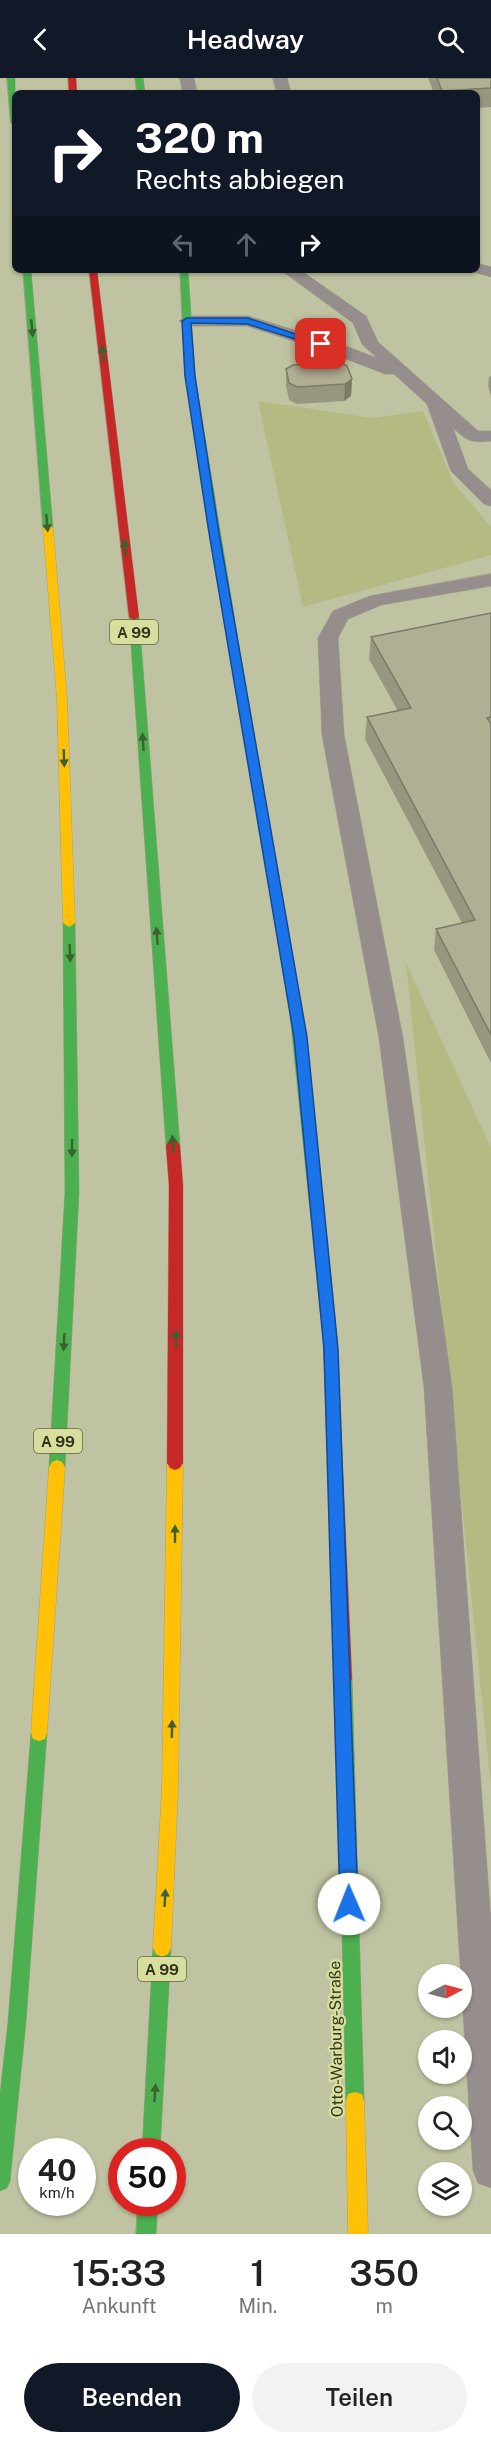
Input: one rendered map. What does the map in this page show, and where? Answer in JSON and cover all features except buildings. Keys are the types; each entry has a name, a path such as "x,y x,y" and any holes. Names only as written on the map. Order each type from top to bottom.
{"main road":[{"name":"A 99","path":"0,2181 17,2022 53,1546 72,1191 70,961 62,699 27,273"},
{"name":"A 99","path":"93,273 134,619 176,1186 175,1548 171,1788 152,2138"},
{"name":"Otto-Warburg-Straße","path":"184,273 190,376 214,533 300,1037 331,1349 345,1715 358,2234"},
{"path":"146,2234 147,2216"}],"lane":[{"path":"294,273 360,320 371,344 435,402 483,437 491,452"},
{"path":"187,321 248,321 337,350 404,376"},
{"path":"435,402 460,471 491,500"},
{"path":"491,579 377,600 340,615 328,638 333,735 392,1038 438,1387 491,2170"}],"green space":[{"path":"258,401 372,418 423,411 453,482 491,527 491,555 303,607"},
{"path":"406,963 491,1148 491,1787"}],"traffic: fast":[{"path":"11,78 12,90"},
{"path":"139,78 141,90"},
{"path":"27,273 48,528"},
{"path":"184,273 190,376 240,683"},
{"path":"134,617 173,1146"},
{"path":"57,1467 72,1192 69,923"},
{"path":"295,1005 330,1337"},
{"path":"344,1678 355,2101"},
{"path":"0,2181 17,2022 39,1733"},
{"path":"152,2138 162,1948"},
{"path":"146,2234 147,2216"}],"traffic: slow":[{"path":"48,528 62,699 69,923"},
{"path":"240,683 295,1005"},
{"path":"162,1948 170,1788 175,1463"},
{"path":"39,1733 57,1467"},
{"path":"355,2101 358,2234"}],"traffic: jam":[{"path":"72,78 73,90"},
{"path":"93,273 134,617"},
{"path":"173,1146 176,1186 175,1463"},
{"path":"330,1337 344,1678"}],"route":[{"path":"321,344 248,321 187,321 190,376 214,533 258,778 300,1037 331,1349 345,1715 349,1904"}]}
